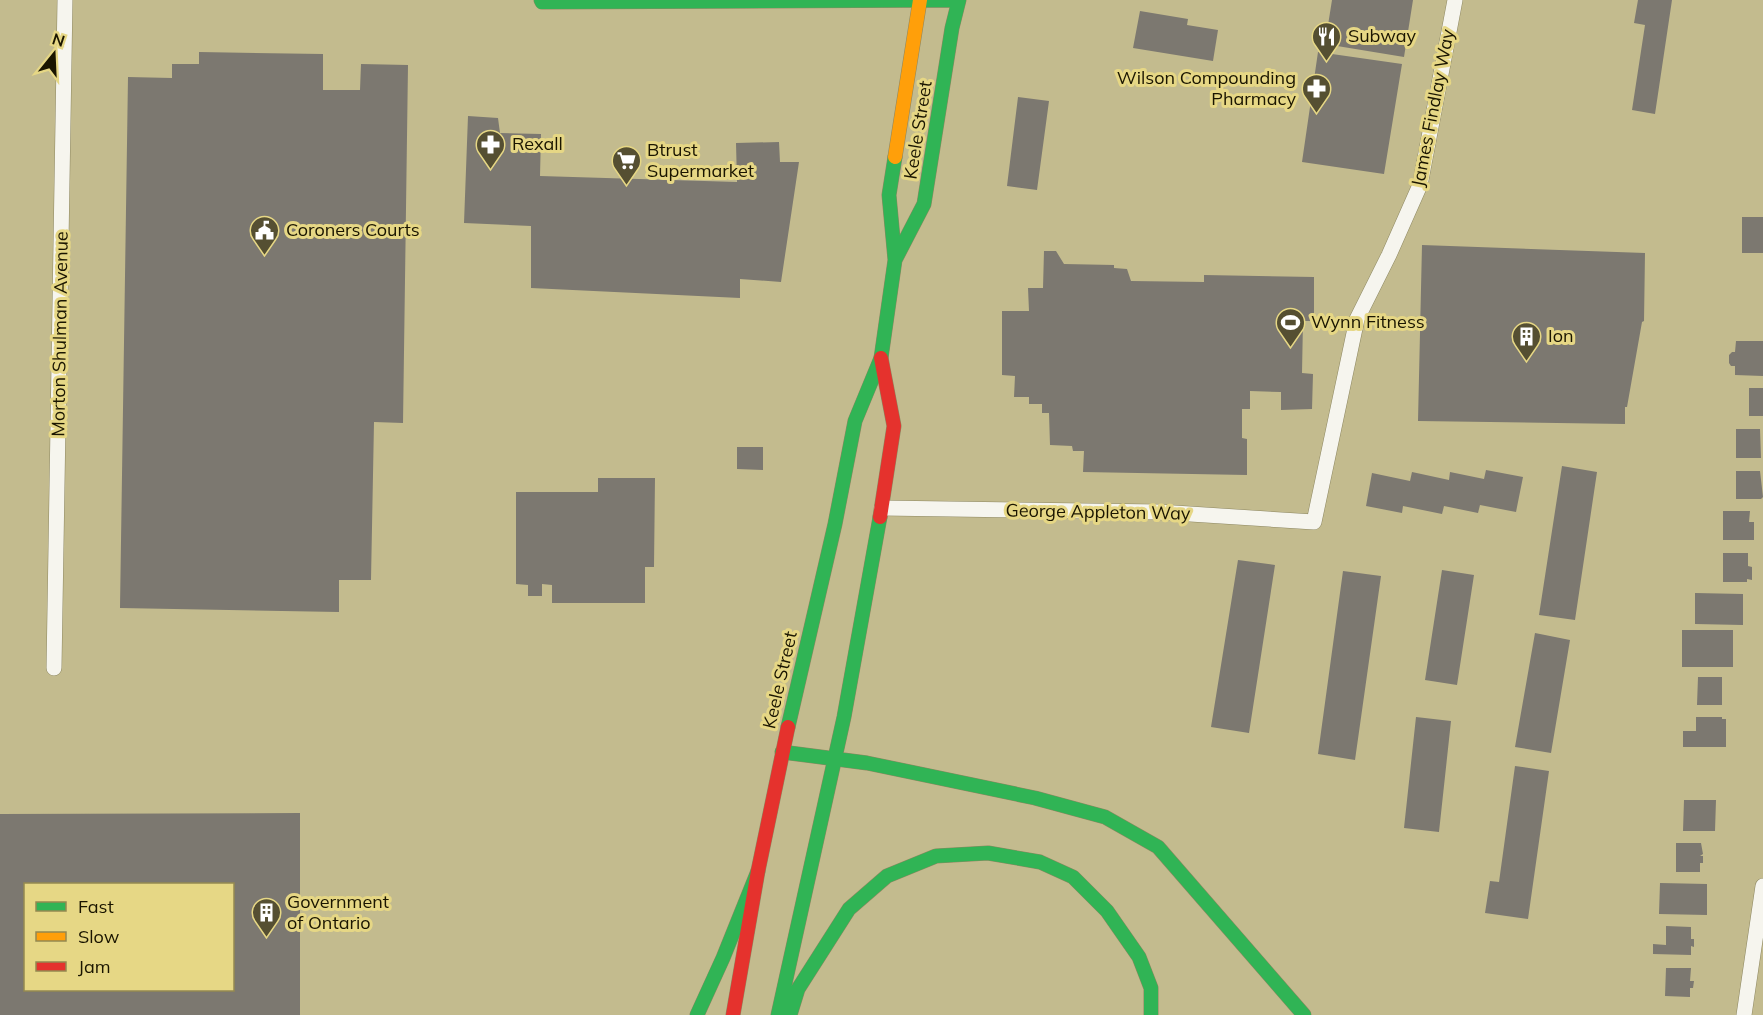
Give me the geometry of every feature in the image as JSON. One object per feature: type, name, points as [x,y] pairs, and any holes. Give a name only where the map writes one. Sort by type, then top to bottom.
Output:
[{"type":"main road","points":[[541,0],[542,2],[951,0]]},
{"type":"main road","name":"Keele Street","points":[[895,260],[924,204],[952,28],[959,0]]},
{"type":"main road","name":"Keele Street","points":[[733,1015],[782,752],[835,524],[855,421],[881,358],[895,260],[889,195],[920,1]]},
{"type":"main road","name":"Keele Street","points":[[778,1015],[844,717],[882,508],[894,426],[881,358]]},
{"type":"main road","points":[[782,752],[867,763],[1009,793],[1105,817],[1158,847],[1304,1015]]},
{"type":"main road","points":[[790,1015],[798,989],[849,909],[887,876],[936,856],[988,853],[1040,862],[1072,877],[1107,911],[1139,957],[1151,988],[1151,1015]]},
{"type":"main road","points":[[697,1015],[758,871]]},
{"type":"street","name":"Morton Shulman Avenue","points":[[54,668],[65,0]]},
{"type":"street","name":"James Findlay Way","points":[[1314,522],[1357,319],[1420,185],[1455,0]]},
{"type":"street","name":"George Appleton Way","points":[[882,508],[1159,512],[1314,522]]},
{"type":"street","points":[[1744,1015],[1763,886]]},
{"type":"building","points":[[1332,0],[1413,0],[1404,57],[1325,44]]},
{"type":"building","points":[[1638,0],[1672,0],[1655,114],[1632,110],[1645,25],[1634,23]]},
{"type":"building","points":[[1140,11],[1188,19],[1187,25],[1218,30],[1213,61],[1133,48]]},
{"type":"building","name":"Coroners Courts","points":[[199,52],[323,54],[323,90],[360,90],[361,64],[408,65],[403,423],[374,422],[371,580],[339,580],[339,612],[120,608],[128,77],[172,78],[172,64],[199,64]]},
{"type":"building","points":[[1318,52],[1402,64],[1384,174],[1302,162]]},
{"type":"building","points":[[1018,97],[1049,101],[1037,190],[1007,186]]},
{"type":"building","points":[[468,116],[498,118],[500,133],[541,134],[540,176],[737,182],[736,143],[779,142],[780,162],[799,162],[781,282],[740,279],[740,298],[531,288],[531,226],[464,223]]},
{"type":"building","points":[[1742,217],[1763,217],[1763,253],[1742,253]]},
{"type":"building","name":"Ion","points":[[1422,245],[1645,253],[1644,321],[1627,407],[1625,407],[1625,424],[1418,421]]},
{"type":"building","points":[[1044,251],[1056,251],[1064,264],[1114,265],[1114,268],[1127,269],[1131,281],[1204,282],[1204,275],[1314,277],[1314,321],[1303,321],[1302,373],[1313,374],[1312,409],[1281,410],[1281,392],[1250,391],[1250,409],[1242,409],[1242,438],[1247,439],[1247,475],[1083,472],[1084,451],[1073,451],[1072,446],[1050,445],[1049,413],[1042,413],[1042,404],[1029,404],[1029,397],[1014,397],[1015,376],[1002,375],[1002,311],[1029,311],[1028,288],[1043,288]]},
{"type":"building","points":[[1736,341],[1763,341],[1763,376],[1735,375],[1735,366],[1729,363],[1729,355],[1735,352]]},
{"type":"building","points":[[1749,388],[1763,388],[1763,416],[1749,416]]},
{"type":"building","points":[[1736,429],[1760,429],[1761,458],[1736,458]]},
{"type":"building","points":[[737,447],[763,447],[763,470],[737,469]]},
{"type":"building","points":[[1562,466],[1597,472],[1575,620],[1539,615]]},
{"type":"building","points":[[1486,470],[1523,477],[1516,512],[1480,505],[1478,513],[1444,506],[1442,514],[1403,506],[1402,513],[1366,506],[1372,473],[1410,481],[1412,472],[1449,480],[1450,472],[1484,479]]},
{"type":"building","points":[[1736,471],[1760,471],[1763,497],[1761,499],[1736,499]]},
{"type":"building","points":[[598,478],[655,478],[654,567],[645,567],[645,603],[552,603],[552,585],[542,584],[542,596],[528,596],[528,585],[516,584],[516,492],[598,492]]},
{"type":"building","points":[[1723,511],[1750,511],[1749,522],[1754,522],[1754,540],[1723,540]]},
{"type":"building","points":[[1723,553],[1748,553],[1748,566],[1752,567],[1752,580],[1723,582]]},
{"type":"building","points":[[1238,560],[1275,565],[1249,733],[1211,727]]},
{"type":"building","points":[[1442,570],[1474,575],[1457,685],[1425,680]]},
{"type":"building","points":[[1343,571],[1381,576],[1355,760],[1318,754]]},
{"type":"building","points":[[1695,593],[1743,594],[1743,625],[1695,624]]},
{"type":"building","points":[[1682,630],[1733,630],[1733,667],[1682,667]]},
{"type":"building","points":[[1535,633],[1570,640],[1551,753],[1515,747]]},
{"type":"building","points":[[1698,677],[1722,677],[1722,705],[1697,705]]},
{"type":"building","points":[[1416,717],[1451,721],[1439,832],[1404,828]]},
{"type":"building","points":[[1696,717],[1726,719],[1726,747],[1683,747],[1683,731],[1696,731]]},
{"type":"building","points":[[1515,766],[1549,771],[1528,919],[1485,913],[1490,881],[1499,882]]},
{"type":"building","points":[[1684,800],[1716,800],[1715,831],[1683,831]]},
{"type":"building","name":"Government of Ontario","points":[[300,813],[300,1015],[0,1015],[0,814]]},
{"type":"building","points":[[1676,843],[1701,843],[1703,854],[1700,856],[1703,856],[1703,863],[1700,863],[1700,872],[1676,872]]},
{"type":"building","points":[[1660,883],[1707,884],[1707,915],[1659,914]]},
{"type":"building","points":[[1666,926],[1691,927],[1694,947],[1691,946],[1691,955],[1653,954],[1653,944],[1666,945]]},
{"type":"building","points":[[1666,968],[1691,968],[1690,981],[1694,981],[1693,988],[1690,988],[1690,997],[1665,996]]},
{"type":"traffic: fast","points":[[541,0],[542,2],[951,0]]},
{"type":"traffic: fast","points":[[895,260],[924,204],[952,28],[959,0]]},
{"type":"traffic: fast","points":[[788,727],[835,524],[855,421],[881,358],[895,260],[889,195],[895,157]]},
{"type":"traffic: fast","points":[[778,1015],[844,717],[880,517]]},
{"type":"traffic: fast","points":[[782,752],[867,763],[1035,798],[1105,817],[1158,847],[1304,1015]]},
{"type":"traffic: fast","points":[[790,1015],[798,989],[849,909],[887,876],[936,856],[988,853],[1040,862],[1073,877],[1107,911],[1139,957],[1151,988],[1151,1015]]},
{"type":"traffic: fast","points":[[697,1015],[758,871]]},
{"type":"traffic: slow","points":[[895,157],[920,0]]},
{"type":"traffic: jam","points":[[880,517],[894,426],[881,358]]},
{"type":"traffic: jam","points":[[733,1015],[758,871],[788,727]]},
{"type":"place","name":"Subway","points":[[1327,62]]},
{"type":"place","name":"Wilson Compounding Pharmacy","points":[[1317,114]]},
{"type":"place","name":"Rexall","points":[[491,170]]},
{"type":"place","name":"Btrust Supermarket","points":[[626,186]]},
{"type":"place","name":"Coroners Courts","points":[[265,256]]},
{"type":"place","name":"Wynn Fitness","points":[[1290,348]]},
{"type":"place","name":"Ion","points":[[1527,362]]},
{"type":"place","name":"Government of Ontario","points":[[266,938]]}]
